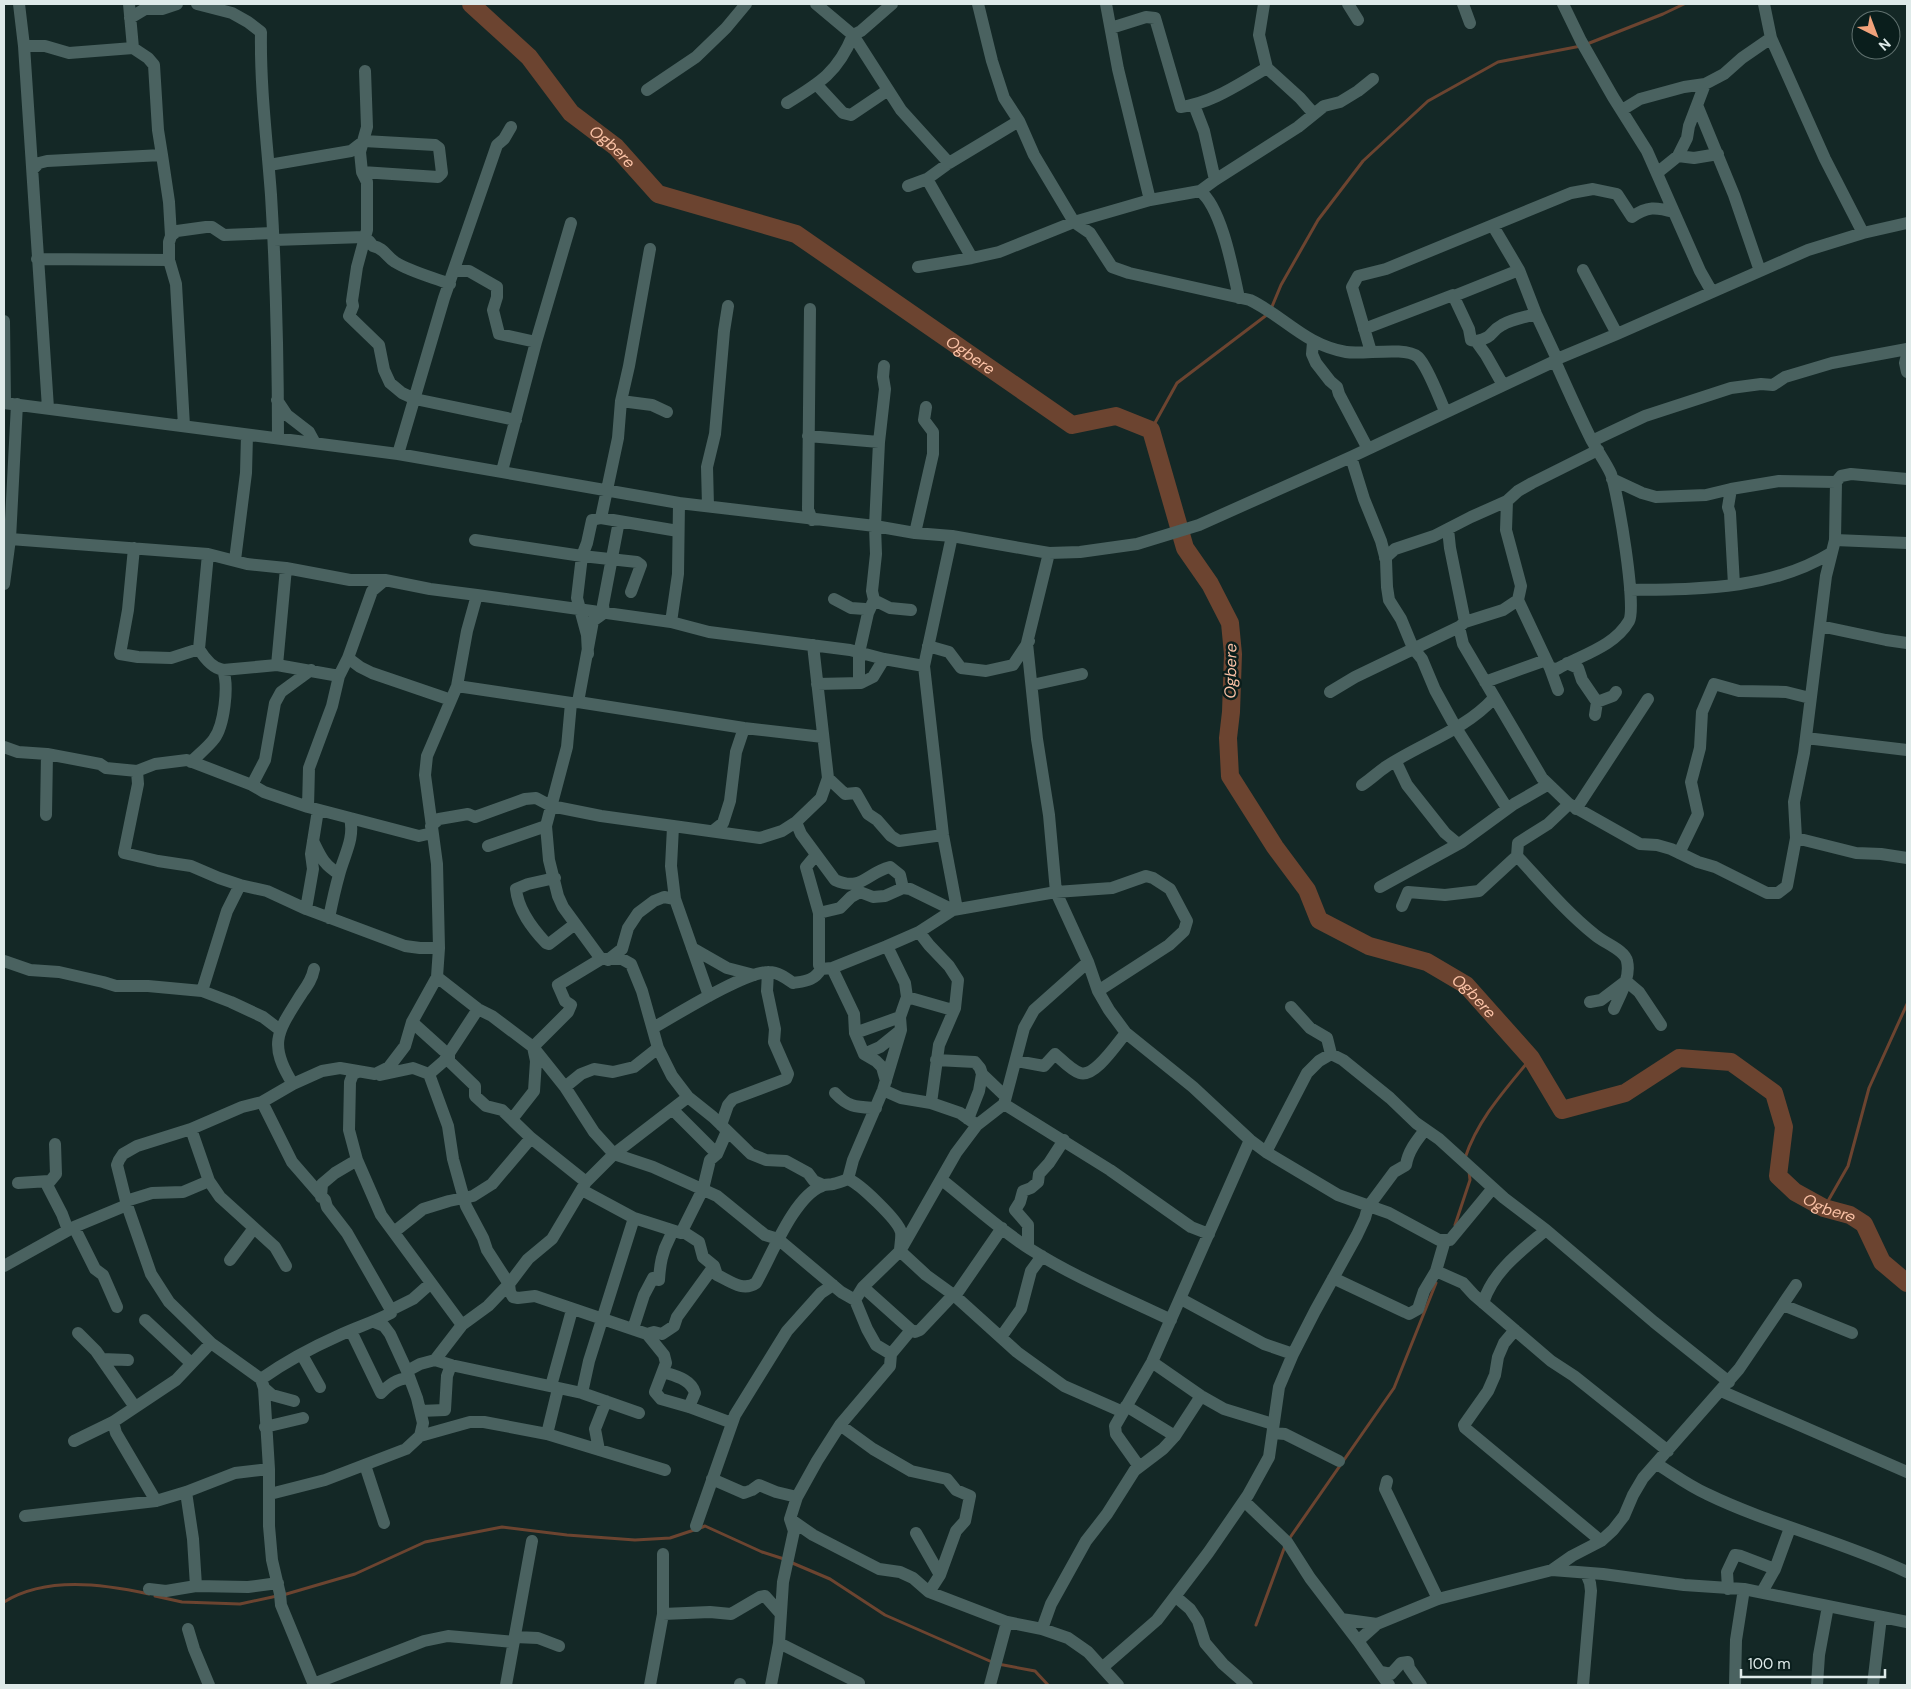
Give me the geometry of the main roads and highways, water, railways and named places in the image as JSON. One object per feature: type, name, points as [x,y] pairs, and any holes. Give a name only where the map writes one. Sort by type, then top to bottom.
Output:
[{"type":"waterway","name":"Ogbere","points":[[471,4],[529,57],[571,113],[616,147],[658,194],[796,234],[1072,425],[1116,416],[1151,430],[1185,548],[1210,584],[1230,623],[1233,654],[1228,738],[1230,776],[1275,847],[1307,890],[1319,920],[1369,946],[1427,962],[1466,985],[1531,1058],[1562,1110],[1625,1093],[1679,1058],[1731,1062],[1774,1093],[1784,1127],[1778,1176],[1795,1192],[1824,1208],[1850,1215],[1864,1224],[1882,1262],[1907,1283]]},
{"type":"waterway","points":[[1587,44],[1684,4]]},
{"type":"waterway","points":[[1271,309],[1281,285],[1318,220],[1363,161],[1428,101],[1498,62],[1581,46]]},
{"type":"waterway","points":[[1151,430],[1177,383],[1268,314]]},
{"type":"waterway","points":[[1824,1208],[1848,1166],[1869,1088],[1907,1004]]},
{"type":"waterway","points":[[1465,1158],[1477,1130],[1502,1093],[1531,1058]]},
{"type":"waterway","points":[[1455,1225],[1470,1180],[1469,1171]]},
{"type":"waterway","points":[[1289,1539],[1394,1388],[1436,1283]]},
{"type":"waterway","points":[[700,1528],[705,1526],[762,1552],[784,1559]]},
{"type":"waterway","points":[[283,1595],[355,1574],[425,1542],[502,1527],[567,1535],[635,1540],[670,1538],[694,1530]]},
{"type":"waterway","points":[[1256,1625],[1285,1546]]},
{"type":"waterway","points":[[790,1562],[830,1579],[885,1615],[992,1662]]},
{"type":"waterway","points":[[4,1602],[38,1588],[56,1585],[94,1585],[149,1594]]},
{"type":"waterway","points":[[155,1596],[182,1602],[240,1604],[277,1596]]},
{"type":"waterway","points":[[998,1664],[1035,1671],[1048,1685]]}]
